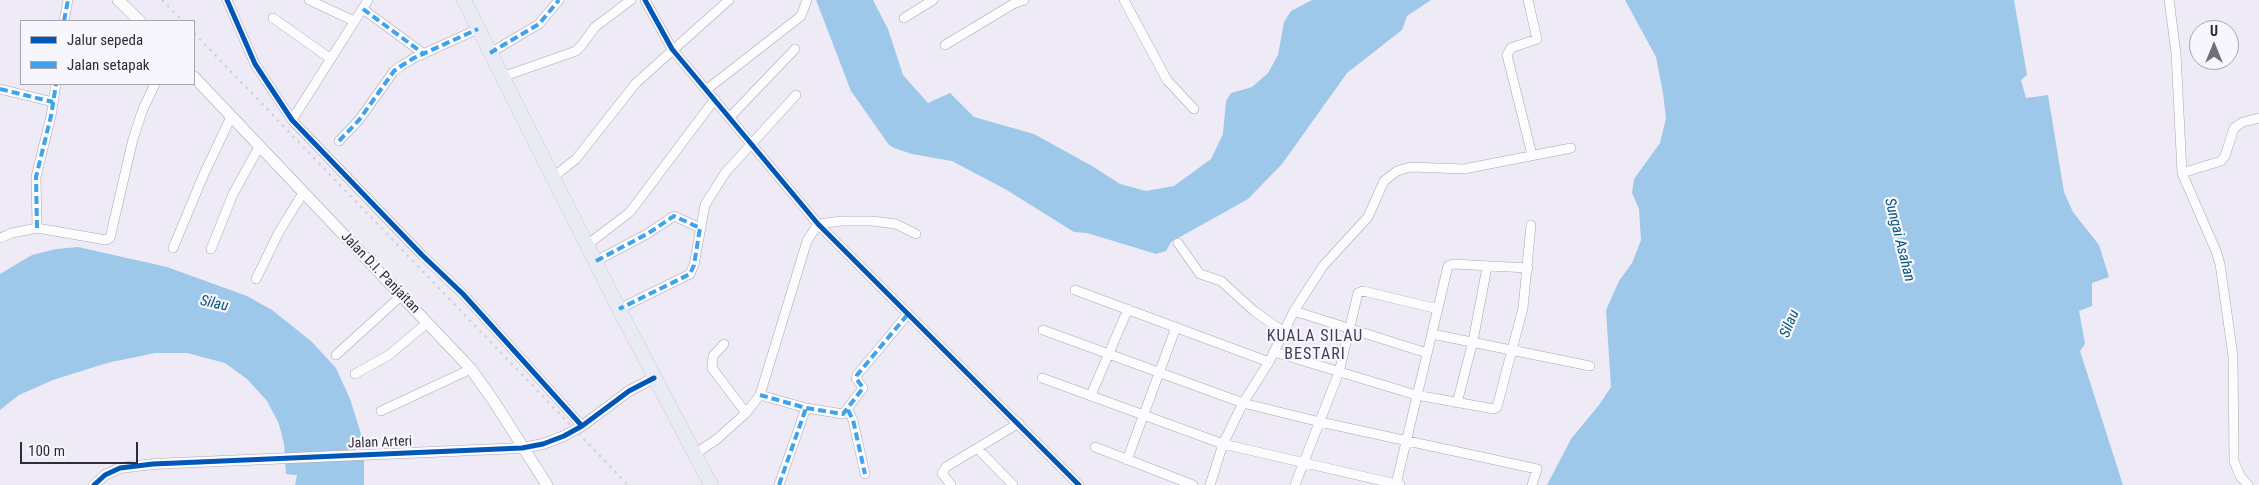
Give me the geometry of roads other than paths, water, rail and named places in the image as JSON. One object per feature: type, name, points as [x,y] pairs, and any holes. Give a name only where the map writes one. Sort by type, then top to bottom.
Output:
[{"type":"highway","points":[[464,0],[552,178],[710,485]]},
{"type":"main road","points":[[118,0],[139,20]]},
{"type":"main road","name":"Jalan D.I. Panjaitan","points":[[195,79],[471,369],[547,485]]},
{"type":"street","points":[[64,20],[68,0]]},
{"type":"street","points":[[227,0],[255,64],[292,120],[422,256],[463,294],[582,426]]},
{"type":"street","points":[[309,0],[354,21]]},
{"type":"street","points":[[292,120],[368,0]]},
{"type":"street","points":[[490,53],[539,24],[559,0]]},
{"type":"street","points":[[502,77],[576,51],[582,46],[595,27],[631,0]]},
{"type":"street","points":[[645,0],[672,49],[818,224],[1080,485]]},
{"type":"street","points":[[552,178],[576,159],[636,83],[729,0]]},
{"type":"street","points":[[706,90],[801,16],[807,0]]},
{"type":"street","points":[[904,18],[918,4],[933,0]]},
{"type":"street","points":[[945,45],[1013,4],[1024,0]]},
{"type":"street","points":[[1124,0],[1167,80],[1194,109]]},
{"type":"street","points":[[1528,0],[1536,39],[1511,48],[1507,55],[1532,155]]},
{"type":"street","points":[[2169,0],[2176,45],[2182,173],[2220,264],[2233,356],[2234,461],[2240,476],[2248,485]]},
{"type":"street","points":[[363,9],[424,54]]},
{"type":"street","points":[[273,18],[331,59]]},
{"type":"street","points":[[339,141],[360,120],[394,71],[424,54],[478,29]]},
{"type":"street","points":[[730,117],[795,50]]},
{"type":"street","points":[[37,228],[36,177],[56,85]]},
{"type":"street","points":[[0,238],[12,233],[37,228],[106,240],[112,236],[133,139],[143,109],[155,85]]},
{"type":"street","points":[[0,89],[53,102]]},
{"type":"street","points":[[619,309],[690,274],[694,265],[705,206],[725,173],[796,95]]},
{"type":"street","points":[[587,245],[630,212],[715,99]]},
{"type":"street","points":[[173,248],[204,174],[231,117]]},
{"type":"street","points":[[2182,173],[2221,161],[2225,156],[2234,128],[2243,122],[2259,118]]},
{"type":"street","points":[[211,249],[233,194],[259,147]]},
{"type":"street","points":[[1210,485],[1222,444],[1243,403],[1269,362],[1294,311],[1322,266],[1368,218],[1378,190],[1390,175],[1410,167],[1449,170],[1464,169],[1571,148]]},
{"type":"street","points":[[256,279],[284,222],[303,193]]},
{"type":"street","points":[[596,261],[647,234],[674,216],[700,228]]},
{"type":"street","points":[[695,454],[717,439],[746,413],[760,395],[807,241],[818,224],[842,221],[872,221],[896,224],[916,234]]},
{"type":"street","points":[[1274,352],[1416,395],[1494,409],[1497,407],[1523,308],[1531,225]]},
{"type":"street","points":[[1178,243],[1200,274],[1222,281],[1254,312],[1284,332]]},
{"type":"street","points":[[1042,378],[1222,444],[1398,485],[1405,440],[1438,309],[1446,268],[1450,264],[1528,268]]},
{"type":"street","points":[[1457,403],[1473,341],[1487,267]]},
{"type":"street","points":[[1075,290],[1269,362]]},
{"type":"street","points":[[1295,485],[1338,372],[1357,295],[1361,291],[1438,309]]},
{"type":"street","points":[[336,355],[402,295]]},
{"type":"street","points":[[1091,395],[1128,309]]},
{"type":"street","points":[[1294,311],[1427,353]]},
{"type":"street","points":[[760,395],[806,408],[843,414],[864,388],[856,378],[908,314]]},
{"type":"street","points":[[355,374],[384,358],[427,324]]},
{"type":"street","points":[[1127,460],[1176,327]]},
{"type":"street","points":[[1043,330],[1243,403],[1320,422],[1537,469],[1532,485]]},
{"type":"street","points":[[1432,334],[1590,366]]},
{"type":"street","points":[[724,344],[713,356],[712,368],[746,413]]},
{"type":"street","points":[[381,411],[471,369]]},
{"type":"street","name":"Jalan Arteri","points":[[94,485],[105,475],[120,468],[215,461],[522,448],[542,444],[564,436],[582,426],[629,391],[654,378]]},
{"type":"street","points":[[779,485],[806,408]]},
{"type":"street","points":[[848,410],[853,420],[865,474]]},
{"type":"street","points":[[950,485],[942,473],[946,467],[1019,423]]},
{"type":"street","points":[[1095,447],[1193,485]]},
{"type":"street","points":[[978,449],[1013,485]]},
{"type":"water","points":[[816,0],[873,0],[888,29],[903,75],[928,103],[950,93],[974,117],[1034,134],[1120,184],[1146,191],[1174,186],[1211,159],[1223,134],[1226,101],[1231,93],[1252,87],[1268,73],[1278,55],[1284,22],[1291,11],[1312,0],[1431,0],[1407,16],[1402,30],[1347,73],[1282,164],[1248,199],[1171,242],[1166,251],[1156,254],[1087,233],[1074,232],[1005,189],[952,161],[912,154],[889,145],[851,91]]},
{"type":"water","points":[[1625,0],[2014,0],[2027,75],[2021,80],[2026,98],[2048,95],[2064,192],[2073,212],[2099,245],[2109,277],[2092,283],[2092,306],[2079,311],[2085,344],[2080,351],[2123,485],[1547,485],[1571,439],[1611,387],[1606,310],[1619,281],[1632,263],[1641,240],[1639,209],[1632,193],[1634,179],[1660,143],[1666,118],[1656,57]]},
{"type":"water","name":"Silau","points":[[78,247],[167,267],[247,296],[272,310],[311,341],[336,368],[350,399],[364,443],[364,485],[295,485],[297,475],[286,474],[284,444],[279,424],[267,401],[247,379],[225,363],[187,353],[155,353],[107,363],[53,380],[19,395],[0,410],[0,274],[32,255],[56,249]]},
{"type":"railway","points":[[162,0],[182,20]]},
{"type":"railway","points":[[195,34],[628,485]]},
{"type":"district","name":"KUALA SILAU BESTARI","points":[[1315,346]]},
{"type":"water label","name":"Sungai Asahan","points":[[1899,240]]}]
